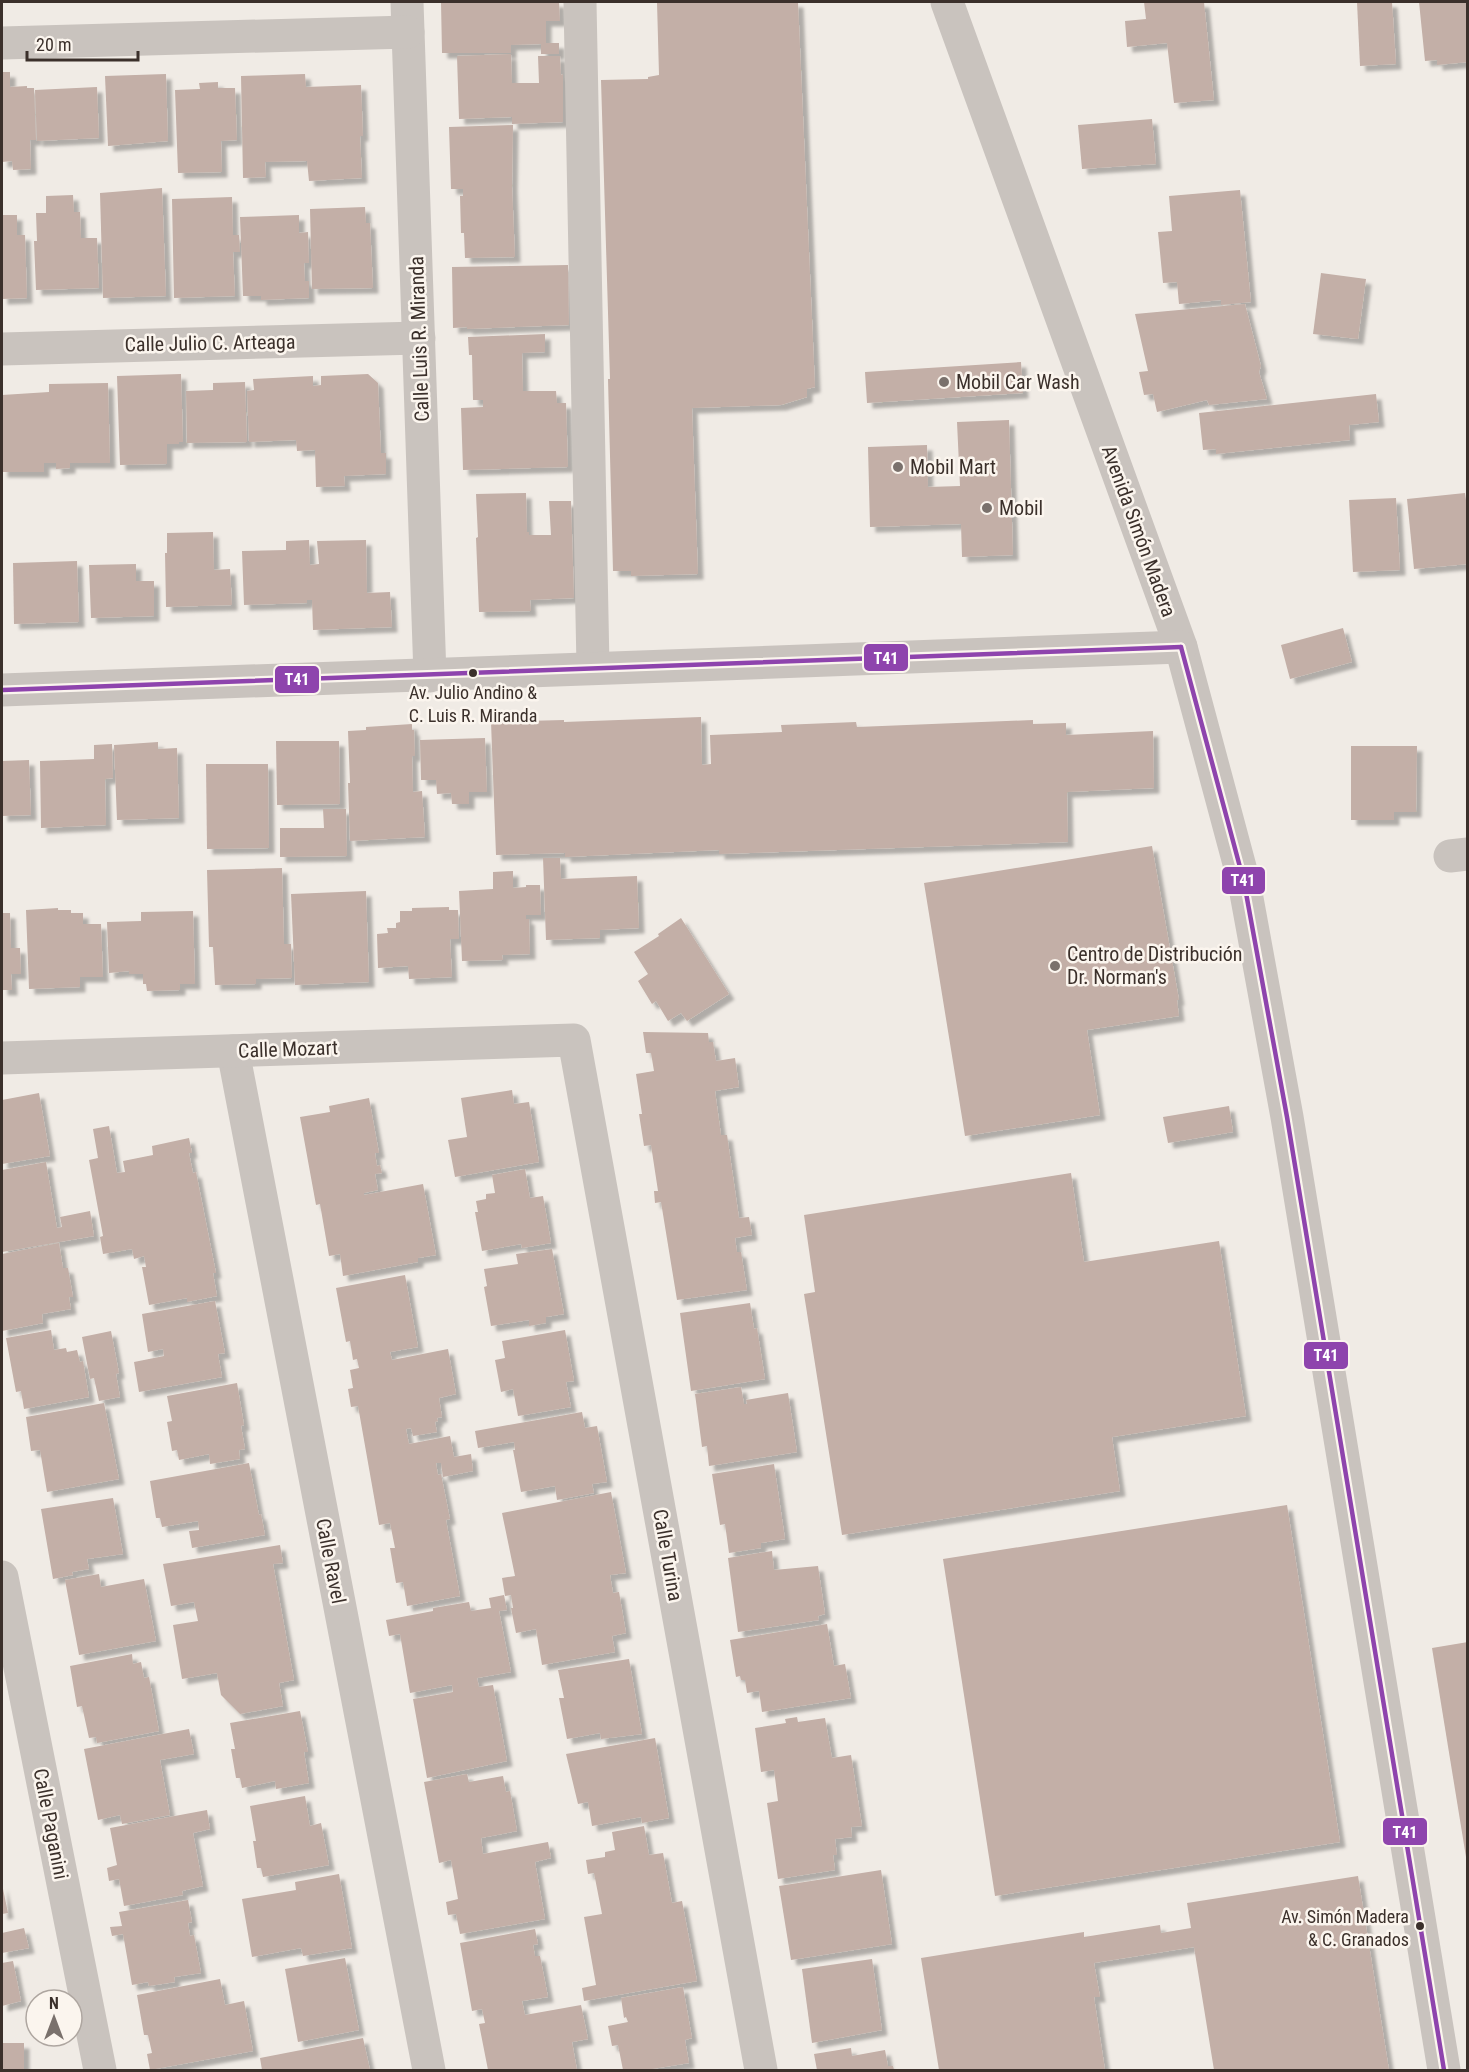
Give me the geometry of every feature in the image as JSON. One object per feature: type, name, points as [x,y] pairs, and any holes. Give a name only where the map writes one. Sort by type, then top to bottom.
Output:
[{"type":"street","points":[[580,2],[593,667]]},
{"type":"street","name":"Avenida Simón Madera","points":[[947,2],[1181,647],[1247,894],[1287,1117],[1444,2070]]},
{"type":"street","points":[[2,43],[407,17]]},
{"type":"street","name":"Calle Luis R. Miranda","points":[[407,17],[430,676]]},
{"type":"street","name":"Calle Julio C. Arteaga","points":[[2,349],[419,338]]},
{"type":"street","points":[[2,690],[1181,647]]},
{"type":"street","name":"Calle Mozart","points":[[2,1059],[574,1040]]},
{"type":"street","name":"Calle Turina","points":[[574,1040],[761,2070]]},
{"type":"street","name":"Calle Ravel","points":[[233,1051],[429,2070]]},
{"type":"street","name":"Calle Paganini","points":[[2,1577],[100,2070]]},
{"type":"building","points":[[441,2],[559,2],[560,21],[546,21],[546,43],[559,43],[559,54],[541,54],[541,44],[511,45],[511,53],[442,53]]},
{"type":"building","points":[[657,2],[798,2],[815,387],[807,389],[807,397],[781,405],[692,408],[698,574],[631,576],[631,571],[613,571],[601,80],[648,79],[648,77],[659,75]]},
{"type":"building","points":[[1144,2],[1204,2],[1214,100],[1174,103],[1167,43],[1127,47],[1125,21],[1146,19]]},
{"type":"building","points":[[1357,2],[1392,2],[1396,64],[1360,66]]},
{"type":"building","points":[[1419,2],[1468,2],[1468,62],[1437,65],[1437,60],[1425,61]]},
{"type":"building","points":[[511,54],[512,83],[539,83],[538,56],[560,56],[561,75],[563,74],[563,122],[512,124],[512,117],[459,119],[457,56]]},
{"type":"building","points":[[2,72],[10,72],[10,87],[34,88],[36,140],[30,140],[31,169],[13,170],[12,161],[2,162]]},
{"type":"building","points":[[166,74],[168,141],[108,146],[105,76]]},
{"type":"building","points":[[305,74],[306,87],[361,85],[362,178],[309,181],[307,161],[265,162],[266,177],[243,178],[241,76]]},
{"type":"building","points":[[218,82],[218,88],[235,88],[237,140],[221,141],[222,172],[178,173],[175,90],[200,89],[199,83]]},
{"type":"building","points":[[97,87],[99,138],[37,141],[35,90]]},
{"type":"building","points":[[1152,119],[1156,164],[1082,169],[1078,125]]},
{"type":"building","points":[[513,125],[512,186],[515,257],[465,258],[464,233],[461,233],[460,196],[463,196],[463,189],[451,189],[449,127]]},
{"type":"building","points":[[162,188],[166,296],[103,298],[100,193]]},
{"type":"building","points":[[1240,190],[1251,302],[1221,305],[1221,300],[1179,304],[1177,282],[1163,283],[1158,232],[1172,231],[1169,196]]},
{"type":"building","points":[[73,195],[74,212],[80,212],[81,238],[97,238],[99,288],[36,290],[34,241],[37,241],[36,213],[46,213],[46,196]]},
{"type":"building","points":[[232,197],[233,235],[239,235],[240,252],[233,252],[235,296],[174,298],[172,199]]},
{"type":"building","points":[[365,207],[366,223],[370,223],[373,288],[312,289],[310,209]]},
{"type":"building","points":[[2,215],[17,215],[17,235],[25,235],[27,298],[2,299]]},
{"type":"building","points":[[299,215],[299,233],[308,232],[309,263],[304,263],[305,281],[309,281],[309,298],[261,300],[261,296],[243,296],[240,217]]},
{"type":"building","points":[[568,265],[569,325],[453,328],[452,267]]},
{"type":"building","points":[[1321,273],[1366,279],[1358,339],[1313,334]]},
{"type":"building","points":[[1245,304],[1267,399],[1209,405],[1207,400],[1157,412],[1153,394],[1144,395],[1139,372],[1148,371],[1135,314]]},
{"type":"building","points":[[545,334],[545,352],[522,353],[523,391],[556,391],[557,403],[566,403],[568,467],[463,470],[461,408],[483,407],[483,400],[473,400],[472,355],[469,355],[468,337]]},
{"type":"building","name":"Mobil Car Wash","points":[[1021,362],[1023,393],[867,403],[865,372]]},
{"type":"building","points":[[181,374],[183,442],[167,444],[167,464],[120,465],[117,376]]},
{"type":"building","points":[[368,374],[378,383],[381,453],[386,453],[386,474],[344,476],[345,486],[316,487],[315,450],[297,451],[296,440],[249,442],[247,391],[254,390],[253,379],[313,376],[313,386],[321,385],[321,376]]},
{"type":"building","points":[[245,382],[247,442],[187,443],[186,391],[213,390],[213,383]]},
{"type":"building","points":[[108,383],[110,463],[70,463],[70,468],[56,469],[56,463],[44,463],[44,472],[2,472],[2,395],[49,392],[49,384]]},
{"type":"building","points":[[1376,394],[1379,422],[1349,425],[1350,440],[1216,454],[1216,449],[1203,450],[1199,413]]},
{"type":"building","points":[[1009,420],[1013,555],[962,557],[961,524],[870,527],[868,447],[927,445],[928,487],[960,486],[957,422]]},
{"type":"building","points":[[526,493],[529,535],[551,535],[549,501],[571,501],[574,598],[530,600],[531,611],[479,612],[476,494]]},
{"type":"building","points":[[1465,493],[1468,516],[1468,564],[1414,569],[1407,499]]},
{"type":"building","points":[[1396,498],[1400,570],[1353,572],[1349,500]]},
{"type":"building","points":[[213,532],[214,570],[230,569],[232,605],[166,607],[167,533]]},
{"type":"building","points":[[309,540],[310,565],[319,564],[317,541],[366,540],[367,593],[390,592],[392,627],[313,630],[312,600],[307,600],[307,603],[244,605],[242,551],[286,550],[286,541]]},
{"type":"building","points":[[77,561],[79,622],[14,624],[13,563]]},
{"type":"building","points":[[136,564],[136,581],[154,581],[154,616],[91,618],[89,565]]},
{"type":"building","points":[[1343,628],[1352,662],[1290,679],[1281,645]]},
{"type":"building","points":[[701,717],[702,765],[711,764],[710,735],[782,732],[781,725],[856,722],[857,727],[1033,720],[1033,724],[1066,723],[1066,735],[1153,731],[1154,788],[1067,792],[1068,842],[719,854],[719,850],[565,857],[565,853],[496,855],[491,722]]},
{"type":"building","points":[[412,724],[415,756],[412,756],[413,792],[422,791],[425,837],[350,841],[348,731],[366,730],[366,727]]},
{"type":"building","points":[[485,738],[487,792],[469,792],[469,804],[452,804],[451,793],[437,794],[436,780],[421,780],[420,740]]},
{"type":"building","points":[[276,741],[339,741],[340,804],[277,805]]},
{"type":"building","points":[[158,742],[158,749],[177,748],[179,818],[117,820],[114,745]]},
{"type":"building","points":[[112,744],[113,778],[105,779],[106,825],[41,828],[40,761],[94,759],[94,745]]},
{"type":"building","points":[[1351,746],[1417,746],[1416,812],[1394,812],[1394,820],[1351,820]]},
{"type":"building","points":[[29,760],[31,815],[2,816],[2,761]]},
{"type":"building","points":[[206,764],[268,764],[269,848],[207,849]]},
{"type":"building","points":[[323,809],[346,809],[347,856],[280,857],[280,828],[324,828]]},
{"type":"building","name":"Centro de Distribución Dr. Norman's","points":[[1152,846],[1179,1000],[1177,1000],[1179,1016],[1087,1030],[1100,1115],[965,1136],[924,883]]},
{"type":"building","points":[[543,858],[560,858],[561,879],[637,876],[639,928],[600,930],[600,938],[546,940]]},
{"type":"building","points":[[282,868],[284,944],[291,944],[292,978],[256,979],[256,984],[215,985],[213,947],[209,947],[207,870]]},
{"type":"building","points":[[513,871],[513,888],[540,885],[541,915],[526,915],[526,919],[529,919],[530,954],[502,955],[503,960],[462,961],[459,891],[493,889],[493,872]]},
{"type":"building","points":[[366,891],[369,982],[295,985],[291,894]]},
{"type":"building","points":[[449,907],[449,910],[458,910],[459,939],[450,939],[452,977],[409,979],[408,966],[378,968],[377,934],[388,933],[387,928],[396,928],[396,923],[400,922],[400,911],[412,911],[412,908]]},
{"type":"building","points":[[58,908],[58,910],[71,910],[71,913],[83,913],[83,924],[101,924],[103,977],[80,977],[80,987],[29,989],[26,910]]},
{"type":"building","points":[[193,911],[195,984],[180,984],[180,990],[147,991],[146,984],[143,984],[143,974],[129,974],[129,971],[109,973],[107,922],[141,921],[141,912]]},
{"type":"building","points":[[2,913],[10,913],[11,948],[20,948],[21,974],[11,974],[12,990],[2,990]]},
{"type":"building","points":[[681,918],[729,994],[687,1021],[681,1013],[668,1021],[656,1001],[652,1004],[638,981],[648,974],[634,952]]},
{"type":"building","points":[[643,1032],[708,1033],[709,1042],[713,1042],[716,1061],[735,1058],[739,1087],[715,1091],[721,1135],[727,1135],[739,1218],[749,1217],[752,1235],[735,1238],[737,1252],[741,1252],[747,1290],[677,1300],[661,1202],[655,1203],[654,1191],[658,1191],[651,1145],[644,1146],[639,1114],[642,1114],[636,1074],[654,1071],[651,1053],[646,1053]]},
{"type":"building","points":[[512,1090],[514,1104],[529,1102],[539,1162],[455,1177],[448,1140],[467,1137],[461,1098]]},
{"type":"building","points":[[39,1093],[50,1156],[2,1164],[2,1100]]},
{"type":"building","points":[[369,1098],[379,1153],[375,1153],[377,1166],[380,1165],[382,1173],[375,1174],[378,1190],[364,1193],[364,1195],[423,1184],[436,1255],[418,1258],[418,1262],[343,1276],[340,1254],[329,1256],[320,1204],[316,1205],[300,1117],[330,1112],[329,1106]]},
{"type":"building","points":[[1229,1106],[1233,1132],[1168,1143],[1163,1117]]},
{"type":"building","points":[[109,1126],[117,1173],[125,1172],[123,1161],[153,1155],[152,1146],[189,1138],[193,1173],[196,1172],[216,1273],[213,1273],[217,1296],[187,1302],[187,1298],[149,1305],[142,1267],[146,1267],[144,1256],[134,1259],[132,1249],[103,1254],[100,1237],[103,1236],[89,1160],[98,1158],[93,1129]]},
{"type":"building","points":[[46,1162],[57,1228],[62,1227],[60,1217],[90,1211],[94,1236],[2,1252],[2,1170]]},
{"type":"building","points":[[525,1169],[530,1198],[543,1196],[551,1243],[522,1248],[521,1244],[482,1251],[475,1212],[478,1212],[476,1201],[486,1199],[486,1194],[495,1193],[492,1175]]},
{"type":"building","points":[[1071,1173],[1084,1262],[1219,1241],[1246,1416],[1112,1437],[1120,1491],[842,1535],[804,1294],[815,1292],[804,1215]]},
{"type":"building","points":[[59,1243],[63,1268],[68,1268],[73,1297],[69,1297],[71,1309],[42,1314],[43,1323],[2,1331],[2,1254]]},
{"type":"building","points":[[552,1249],[564,1314],[546,1317],[546,1323],[529,1326],[529,1320],[491,1326],[484,1287],[487,1286],[484,1269],[518,1264],[516,1254]]},
{"type":"building","points":[[405,1275],[418,1347],[390,1352],[392,1360],[448,1349],[456,1394],[439,1398],[442,1417],[437,1418],[438,1421],[435,1422],[437,1432],[413,1436],[411,1428],[406,1429],[409,1444],[450,1436],[454,1457],[471,1454],[473,1471],[443,1477],[441,1463],[436,1463],[438,1475],[441,1474],[450,1519],[446,1520],[460,1596],[407,1606],[403,1582],[396,1583],[390,1548],[395,1548],[390,1523],[379,1525],[358,1406],[351,1407],[348,1389],[353,1388],[350,1370],[359,1368],[357,1359],[353,1360],[350,1341],[346,1342],[336,1288]]},
{"type":"building","points":[[215,1301],[225,1353],[218,1354],[222,1377],[139,1392],[134,1362],[164,1356],[163,1349],[148,1352],[142,1314]]},
{"type":"building","points":[[750,1303],[754,1329],[757,1328],[765,1379],[691,1391],[680,1313]]},
{"type":"building","points":[[51,1330],[54,1350],[66,1348],[67,1352],[77,1350],[80,1362],[83,1361],[89,1397],[24,1409],[21,1391],[16,1392],[6,1338]]},
{"type":"building","points":[[565,1330],[574,1381],[566,1382],[571,1407],[518,1416],[513,1389],[501,1392],[495,1360],[505,1358],[502,1341]]},
{"type":"building","points":[[111,1331],[119,1373],[116,1374],[120,1397],[99,1401],[94,1378],[90,1379],[82,1337]]},
{"type":"building","points":[[237,1383],[244,1425],[241,1426],[245,1449],[239,1450],[240,1459],[210,1464],[209,1454],[179,1460],[177,1450],[172,1451],[167,1422],[172,1421],[167,1396]]},
{"type":"building","points":[[741,1387],[744,1404],[747,1404],[746,1400],[788,1393],[797,1452],[709,1466],[707,1446],[702,1447],[695,1394]]},
{"type":"building","points":[[104,1403],[119,1479],[47,1492],[40,1450],[31,1451],[26,1417]]},
{"type":"building","points":[[582,1412],[585,1428],[597,1426],[607,1482],[592,1484],[594,1493],[557,1500],[555,1486],[521,1492],[513,1450],[515,1450],[514,1442],[478,1448],[475,1431]]},
{"type":"building","points":[[249,1463],[265,1535],[192,1548],[189,1531],[199,1530],[198,1521],[162,1527],[160,1518],[156,1518],[150,1481]]},
{"type":"building","points":[[774,1464],[785,1539],[761,1543],[761,1548],[729,1553],[725,1524],[720,1525],[712,1474]]},
{"type":"building","points":[[611,1492],[626,1573],[610,1575],[613,1593],[619,1592],[626,1633],[612,1636],[615,1652],[542,1665],[536,1629],[516,1633],[511,1595],[505,1596],[502,1578],[515,1576],[502,1513]]},
{"type":"building","points":[[113,1498],[123,1554],[87,1559],[89,1569],[53,1579],[41,1509]]},
{"type":"building","points":[[1287,1505],[1340,1842],[995,1896],[943,1559]]},
{"type":"building","points":[[280,1545],[283,1563],[273,1564],[294,1680],[279,1683],[283,1706],[240,1714],[221,1695],[217,1673],[182,1679],[173,1625],[198,1621],[194,1602],[171,1606],[163,1564]]},
{"type":"building","points":[[772,1551],[774,1570],[818,1566],[825,1614],[818,1616],[819,1620],[738,1632],[728,1558]]},
{"type":"building","points":[[99,1574],[101,1587],[144,1579],[156,1641],[79,1655],[65,1580]]},
{"type":"building","points":[[504,1595],[507,1610],[499,1611],[511,1672],[477,1678],[479,1687],[493,1685],[507,1761],[427,1778],[413,1699],[453,1692],[452,1685],[410,1693],[400,1634],[389,1636],[386,1620],[469,1602],[471,1611],[491,1608],[489,1598]]},
{"type":"building","points":[[827,1624],[834,1666],[845,1664],[851,1698],[762,1712],[759,1691],[747,1693],[745,1680],[741,1680],[740,1676],[736,1677],[730,1640]]},
{"type":"building","points":[[1468,1642],[1468,1857],[1466,1857],[1432,1648]]},
{"type":"building","points":[[132,1654],[133,1664],[141,1662],[144,1678],[149,1677],[159,1731],[97,1743],[96,1737],[89,1738],[82,1706],[77,1707],[70,1666]]},
{"type":"building","points":[[629,1659],[642,1734],[601,1739],[600,1733],[567,1739],[559,1698],[564,1698],[558,1670]]},
{"type":"building","points":[[300,1711],[308,1752],[304,1752],[309,1783],[276,1789],[275,1781],[242,1788],[240,1778],[236,1778],[231,1749],[235,1749],[230,1723]]},
{"type":"building","points":[[797,1717],[798,1722],[825,1718],[832,1758],[851,1755],[862,1826],[851,1827],[852,1837],[835,1839],[837,1855],[833,1855],[835,1870],[778,1879],[767,1803],[778,1801],[774,1770],[761,1772],[755,1728],[786,1723],[785,1719]]},
{"type":"building","points":[[189,1729],[194,1754],[160,1760],[170,1815],[122,1824],[120,1815],[98,1820],[84,1749]]},
{"type":"building","points":[[655,1738],[669,1818],[642,1823],[641,1817],[592,1826],[588,1802],[578,1804],[566,1754]]},
{"type":"building","points":[[467,1774],[469,1782],[503,1776],[506,1792],[510,1791],[517,1831],[481,1838],[483,1854],[548,1842],[551,1858],[535,1862],[545,1919],[460,1934],[456,1914],[448,1915],[446,1902],[458,1899],[451,1860],[439,1863],[424,1782]]},
{"type":"building","points":[[305,1796],[310,1826],[321,1823],[329,1865],[263,1877],[261,1868],[257,1868],[253,1841],[256,1841],[250,1806]]},
{"type":"building","points":[[207,1810],[210,1829],[193,1833],[203,1886],[182,1891],[183,1895],[124,1906],[119,1879],[109,1881],[107,1868],[117,1865],[110,1828]]},
{"type":"building","points":[[644,1826],[649,1855],[663,1853],[672,1903],[682,1901],[697,1981],[584,2001],[582,1988],[596,1985],[584,1917],[602,1914],[594,1873],[588,1874],[586,1860],[605,1857],[605,1852],[615,1850],[612,1832]]},
{"type":"building","points":[[881,1870],[892,1944],[791,1960],[779,1886]]},
{"type":"building","points":[[339,1874],[352,1948],[303,1956],[301,1948],[252,1957],[242,1899],[296,1890],[295,1882]]},
{"type":"building","points":[[1358,1876],[1389,2070],[1214,2070],[1194,1947],[1094,1963],[1100,1997],[1094,1997],[1105,2070],[939,2070],[921,1958],[1084,1932],[1084,1937],[1160,1925],[1161,1933],[1191,1928],[1187,1903]]},
{"type":"building","points":[[2,1884],[8,1913],[2,1914]]},
{"type":"building","points":[[188,1900],[192,1922],[188,1923],[190,1936],[194,1935],[201,1973],[174,1977],[175,1982],[149,1986],[148,1982],[132,1985],[123,1934],[112,1936],[110,1927],[122,1926],[119,1912]]},
{"type":"building","points":[[24,1928],[29,1948],[2,1953],[2,1933]]},
{"type":"building","points":[[535,1929],[538,1944],[533,1945],[535,1956],[540,1956],[548,1997],[522,2001],[525,2015],[581,2005],[588,2039],[572,2042],[577,2070],[488,2070],[479,2024],[485,2023],[482,2009],[472,2011],[460,1943]]},
{"type":"building","points":[[345,1958],[359,2030],[298,2042],[285,1969]]},
{"type":"building","points":[[872,1959],[882,2030],[812,2043],[802,1969]]},
{"type":"building","points":[[13,1961],[21,2001],[2,2006],[2,1963]]},
{"type":"building","points":[[220,1979],[225,2005],[244,2001],[253,2051],[150,2070],[147,2054],[152,2053],[148,2035],[144,2035],[137,1995]]},
{"type":"building","points":[[683,1987],[692,2038],[685,2040],[689,2063],[646,2070],[623,2070],[618,2045],[612,2046],[608,2026],[628,2022],[626,2017],[624,2018],[621,1998]]},
{"type":"building","points":[[363,2038],[370,2070],[262,2070],[260,2058]]},
{"type":"building","points":[[2,2043],[24,2043],[24,2070],[2,2070]]},
{"type":"building","points":[[851,2048],[852,2056],[885,2050],[888,2066],[893,2066],[894,2070],[817,2070],[814,2054]]},
{"type":"transit line","name":"T41","points":[[1181,647],[1244,882],[1287,1117],[1444,2070]]},
{"type":"transit line","name":"T41","points":[[2,690],[1181,647]]},
{"type":"place","name":"Mobil Car Wash","points":[[944,382]]},
{"type":"place","name":"Mobil Mart","points":[[898,467]]},
{"type":"place","name":"Mobil","points":[[987,508]]},
{"type":"place","name":"Av. Julio Andino & C. Luis R. Miranda","points":[[473,673]]},
{"type":"place","name":"Centro de Distribución Dr. Norman's","points":[[1055,966]]},
{"type":"place","name":"Av. Simón Madera & C. Granados","points":[[1420,1926]]}]
